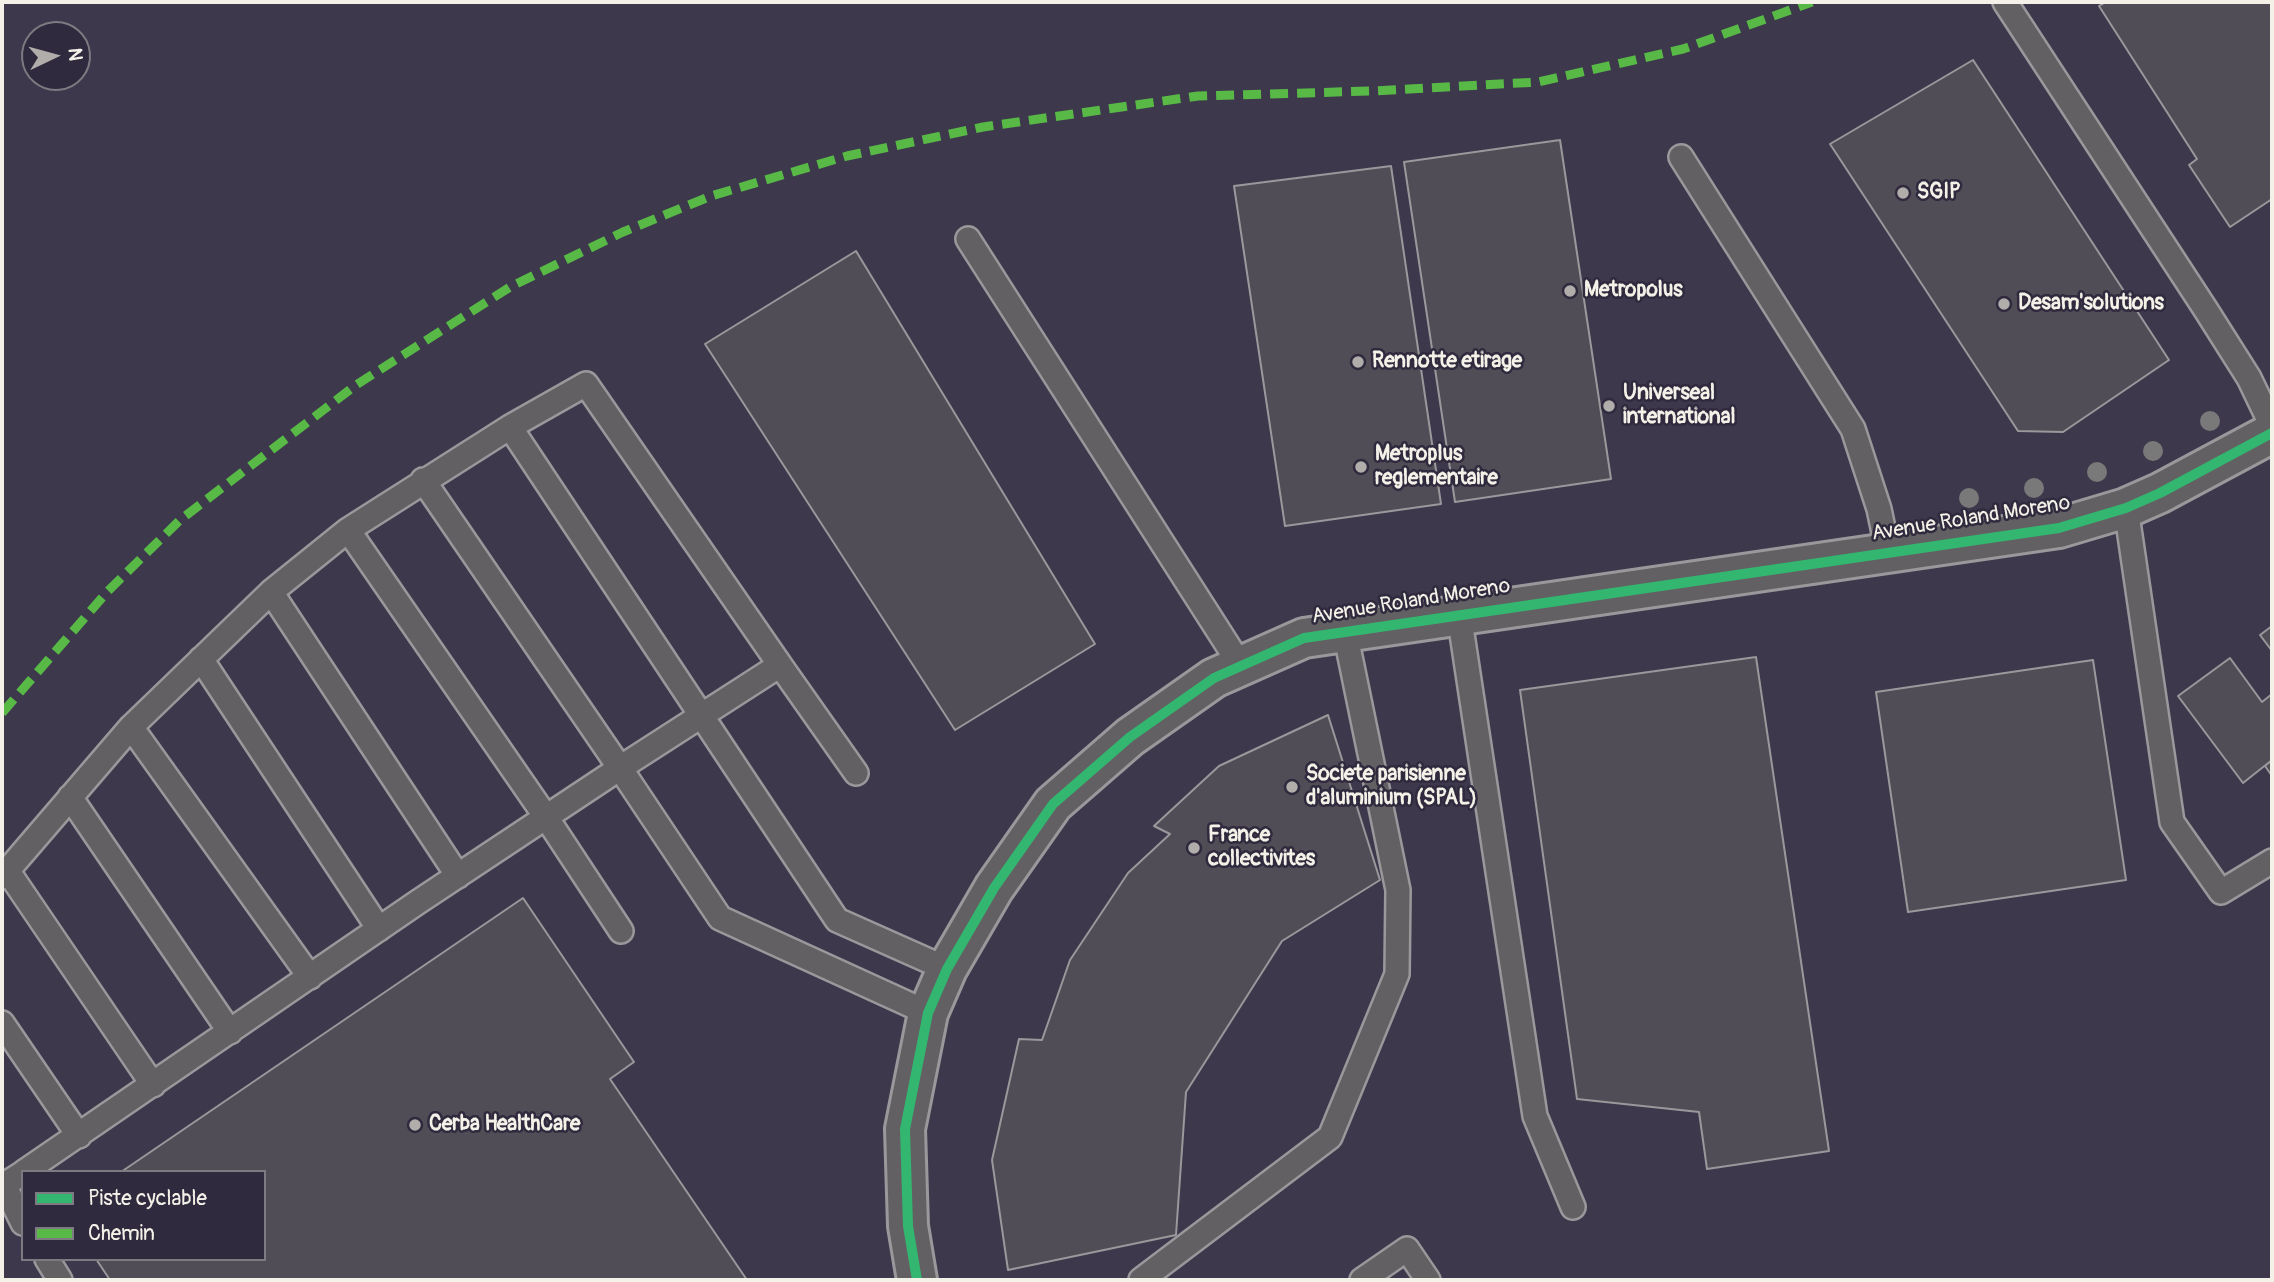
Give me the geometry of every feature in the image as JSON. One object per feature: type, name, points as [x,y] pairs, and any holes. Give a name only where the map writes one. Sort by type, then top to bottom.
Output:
[{"type":"street","name":"Avenue Roland Moreno","points":[[917,1280],[908,1226],[905,1129],[928,1013],[947,969],[993,888],[1053,804],[1130,737],[1213,678],[1304,638],[2059,527],[2126,508],[2161,494],[2272,433]]},
{"type":"lane","points":[[2005,2],[2249,378],[2272,426]]},
{"type":"lane","points":[[1681,158],[1853,429],[1879,509],[1888,552]]},
{"type":"lane","points":[[968,239],[1241,666]]},
{"type":"lane","points":[[153,1085],[4,873],[131,727],[271,592],[348,530],[422,480],[586,384],[856,773]]},
{"type":"lane","points":[[510,427],[837,920],[947,969]]},
{"type":"lane","points":[[422,480],[720,918],[928,1013]]},
{"type":"lane","points":[[2126,508],[2172,822],[2221,892],[2272,861]]},
{"type":"lane","points":[[348,530],[546,817],[621,932]]},
{"type":"lane","points":[[271,592],[458,876]]},
{"type":"lane","points":[[1459,614],[1535,1116],[1573,1208]]},
{"type":"lane","points":[[1142,1280],[1329,1137],[1397,974],[1398,890],[1345,632]]},
{"type":"lane","points":[[201,659],[379,929]]},
{"type":"lane","points":[[26,1170],[546,817],[780,665]]},
{"type":"lane","points":[[131,727],[310,977]]},
{"type":"lane","points":[[70,797],[230,1032]]},
{"type":"lane","points":[[2,1023],[79,1136]]},
{"type":"lane","points":[[13,1178],[21,1214]]},
{"type":"lane","points":[[1362,1280],[1407,1249],[1428,1280]]},
{"type":"lane","points":[[48,1261],[61,1280]]},
{"type":"shaded area","points":[[2,2],[2272,2],[2272,1280],[2,1280]]},
{"type":"building","points":[[2106,2],[2272,2],[2272,199],[2230,227],[2189,165],[2197,159],[2099,6]]},
{"type":"building","points":[[1973,60],[2169,360],[2063,432],[2018,431],[1830,144]]},
{"type":"building","points":[[1560,140],[1611,479],[1455,502],[1404,162]]},
{"type":"building","points":[[1391,166],[1441,504],[1285,526],[1234,186]]},
{"type":"building","points":[[856,251],[1095,644],[955,730],[705,344]]},
{"type":"building","points":[[2272,626],[2272,651],[2260,635]]},
{"type":"building","points":[[1756,657],[1829,1151],[1707,1169],[1699,1112],[1577,1099],[1520,690]]},
{"type":"building","points":[[2230,658],[2262,702],[2272,694],[2272,760],[2243,783],[2178,696]]},
{"type":"building","points":[[2093,660],[2126,880],[1908,912],[1876,692]]},
{"type":"building","points":[[1328,715],[1380,880],[1282,941],[1186,1092],[1176,1235],[1008,1270],[992,1160],[1019,1039],[1042,1040],[1070,960],[1128,873],[1170,834],[1154,826],[1219,766]]},
{"type":"building","points":[[2272,760],[2272,776],[2265,766]]},
{"type":"building","name":"Cerba HealthCare","points":[[523,898],[634,1062],[610,1079],[747,1280],[110,1280],[97,1261],[266,1261],[266,1170],[124,1170]]},
{"type":"marked path","points":[[2,713],[107,592],[180,520],[356,385],[510,287],[623,232],[711,196],[847,156],[983,127],[1198,96],[1372,91],[1538,82],[1683,49],[1812,2]]},
{"type":"cycle path","points":[[917,1280],[908,1226],[905,1129],[928,1013],[947,969],[994,888],[1053,804],[1130,737],[1214,678],[1304,638],[2059,528],[2126,508],[2160,493],[2272,433]]},
{"type":"place","name":"SGIP","points":[[1903,193]]},
{"type":"place","name":"Metropolus","points":[[1570,291]]},
{"type":"place","name":"Desam'solutions","points":[[2004,304]]},
{"type":"place","name":"Rennotte etirage","points":[[1358,362]]},
{"type":"place","name":"Universeal international","points":[[1609,406]]},
{"type":"place","name":"Metroplus reglementaire","points":[[1361,467]]},
{"type":"place","name":"Societe parisienne d'aluminium (SPAL)","points":[[1292,787]]},
{"type":"place","name":"France collectivites","points":[[1194,848]]},
{"type":"place","name":"Cerba HealthCare","points":[[415,1125]]}]
